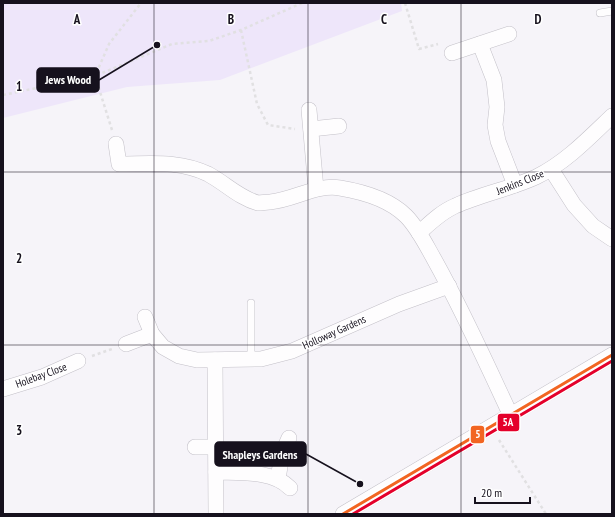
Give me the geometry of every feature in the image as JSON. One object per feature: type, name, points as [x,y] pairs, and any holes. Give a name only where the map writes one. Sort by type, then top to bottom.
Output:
[{"type":"street","points":[[452,53],[509,34]]},
{"type":"street","points":[[480,44],[494,80],[497,107],[496,124],[498,141],[515,185]]},
{"type":"street","points":[[309,110],[316,189]]},
{"type":"street","name":"Jenkins Close","points":[[419,233],[438,216],[455,206],[515,185],[551,169],[578,148],[612,116]]},
{"type":"street","points":[[311,129],[339,126]]},
{"type":"street","points":[[116,144],[119,164],[174,164],[193,167],[209,175],[244,197],[259,203],[280,202],[316,189],[338,188],[363,192],[386,201],[406,216],[419,233],[449,286],[510,414]]},
{"type":"street","points":[[551,169],[574,205],[594,226],[612,239]]},
{"type":"street","name":"Holloway Gardens","points":[[145,317],[152,334],[164,347],[179,356],[197,360],[261,359],[292,351],[399,304],[449,286]]},
{"type":"street","points":[[126,344],[152,334]]},
{"type":"street","points":[[343,514],[612,355]]},
{"type":"street","points":[[215,360],[216,514]]},
{"type":"street","name":"Holebay Close","points":[[3,388],[42,378],[78,361]]},
{"type":"street","points":[[278,479],[282,454],[290,438]]},
{"type":"street","points":[[195,447],[216,447]]},
{"type":"street","points":[[216,472],[270,476],[285,483],[290,488]]},
{"type":"lane","points":[[600,13],[612,11]]},
{"type":"lane","points":[[251,303],[251,359]]},
{"type":"path","points":[[116,144],[95,76],[109,44],[141,3]]},
{"type":"path","points":[[3,95],[95,76],[172,44],[209,41],[241,30],[302,3]]},
{"type":"path","points":[[404,3],[419,49],[450,41],[452,53]]},
{"type":"path","points":[[241,30],[257,104],[268,126],[292,129],[311,129]]},
{"type":"path","points":[[78,361],[126,344]]},
{"type":"path","points":[[491,426],[546,514]]},
{"type":"shaded area","points":[[3,3],[401,3],[402,11],[220,80],[127,87],[3,118]]},
{"type":"transit line","name":"5","points":[[343,514],[612,355]]},
{"type":"transit line","name":"5A","points":[[353,514],[612,361]]},
{"type":"place","name":"Jews Wood","points":[[157,45]]},
{"type":"place","name":"Shapleys Gardens","points":[[360,484]]}]
